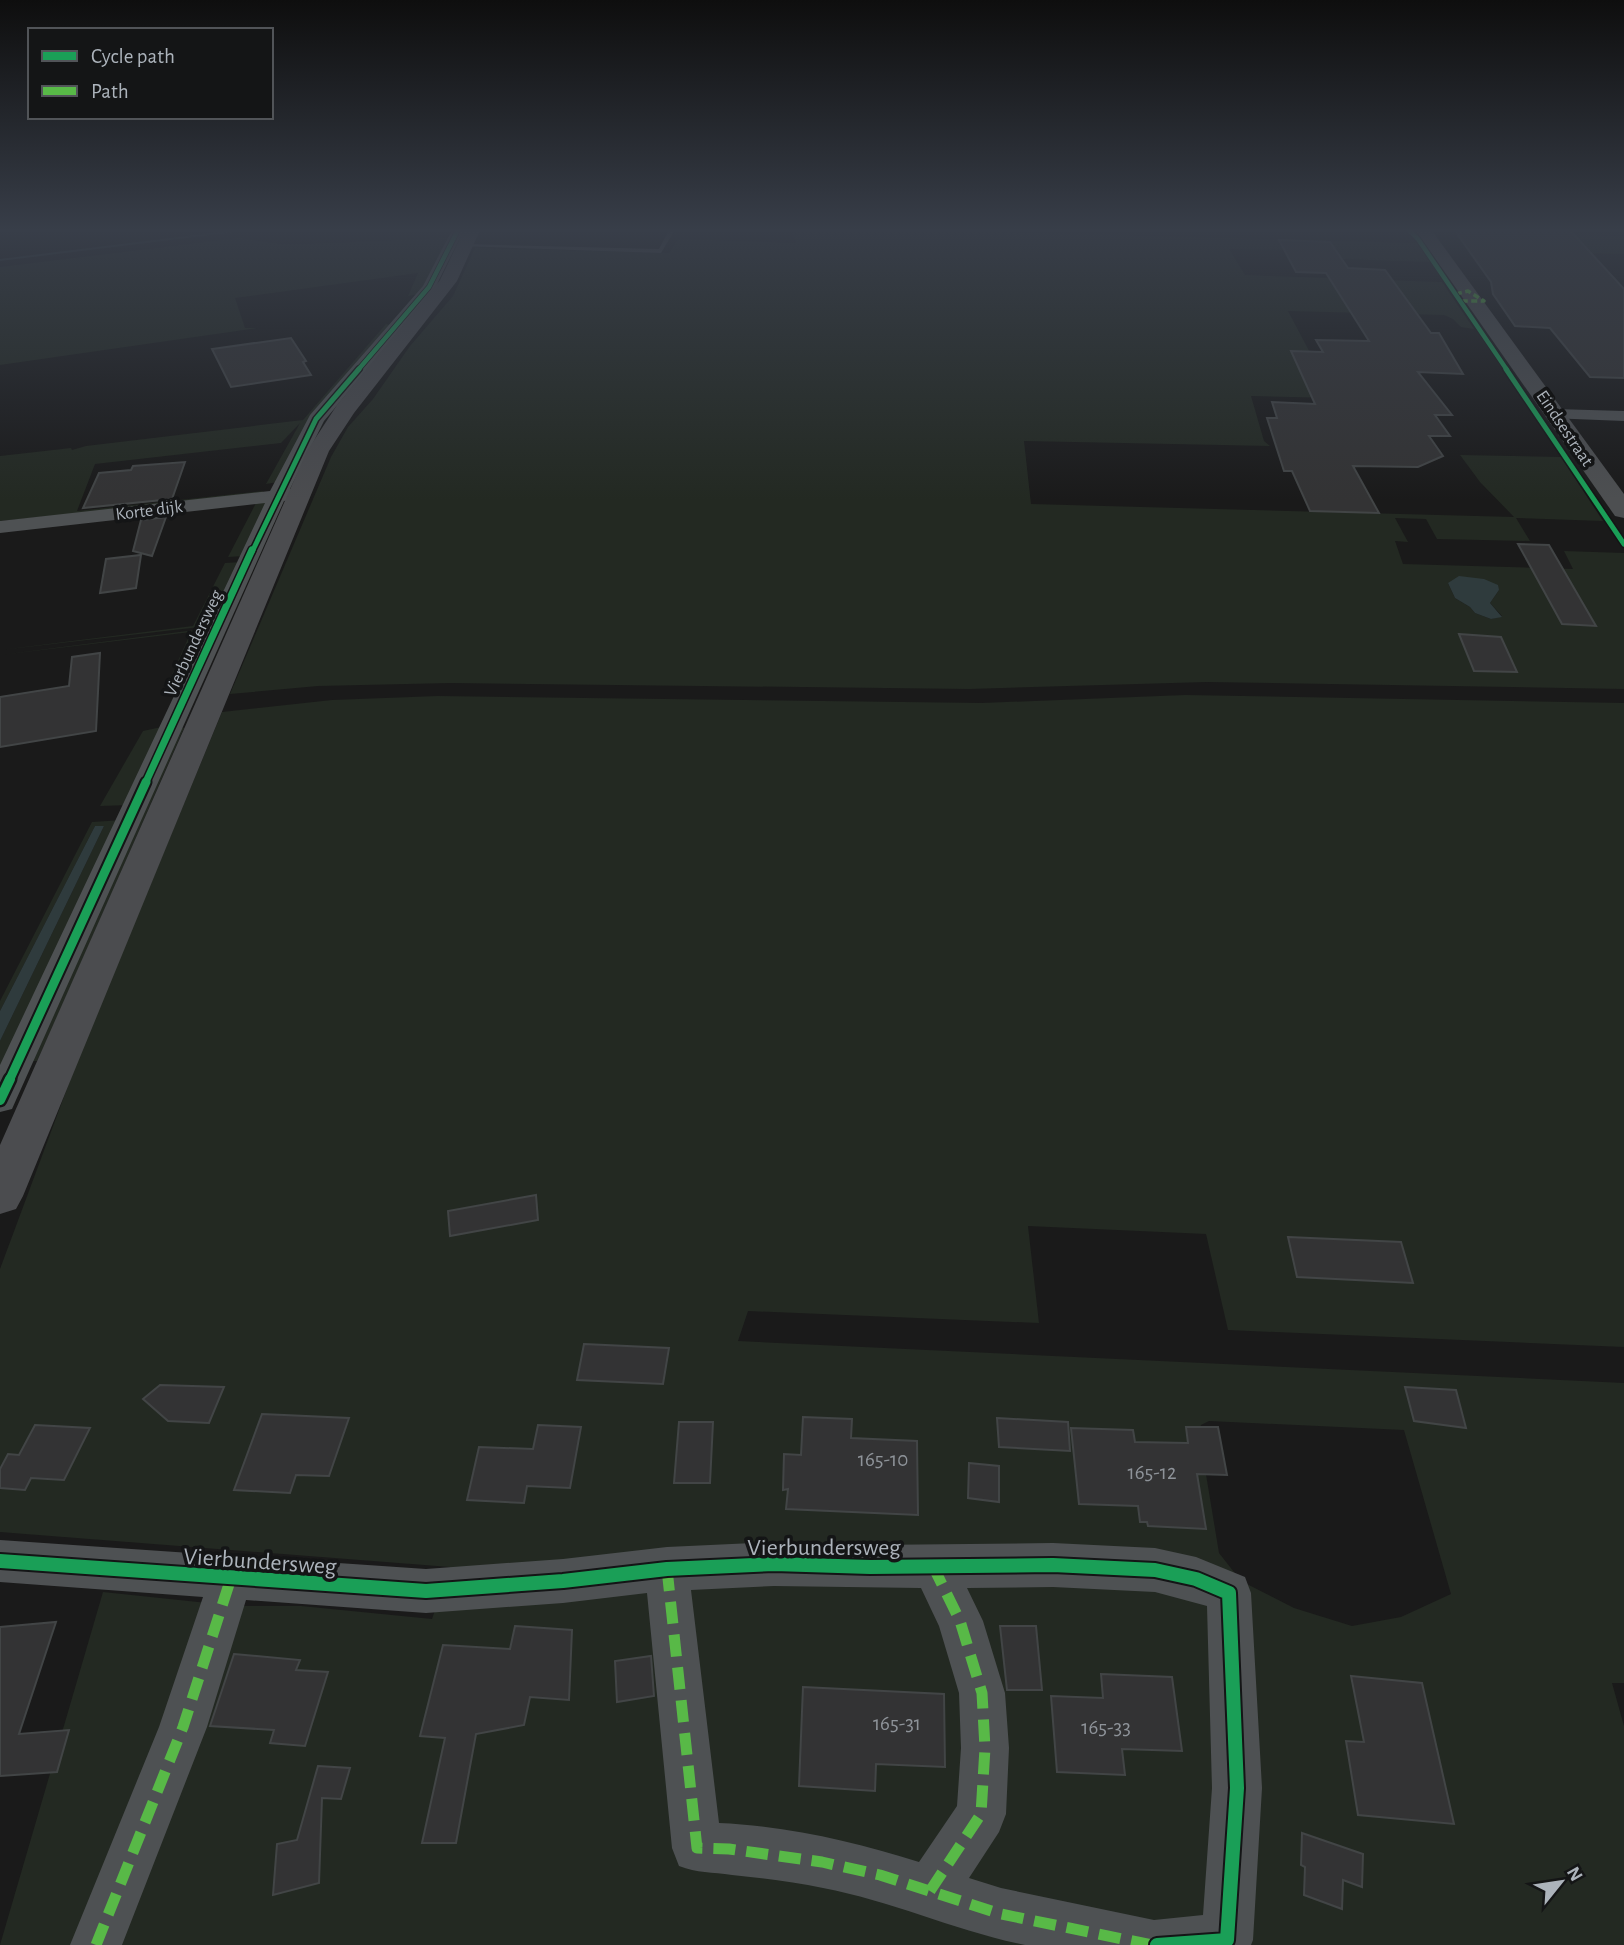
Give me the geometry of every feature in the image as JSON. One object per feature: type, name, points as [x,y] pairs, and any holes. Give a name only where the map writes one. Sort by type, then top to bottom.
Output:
[{"type":"main road","name":"Vierbundersweg","points":[[0,1196],[288,494],[345,410],[418,319]]},
{"type":"street","name":"Eindsestraat","points":[[1487,319],[1624,511]]},
{"type":"street","points":[[1555,414],[1624,416]]},
{"type":"street","name":"Korte dijk","points":[[0,527],[288,494]]},
{"type":"street","name":"Vierbundersweg","points":[[0,1100],[288,494]]},
{"type":"street","name":"Vierbundersweg","points":[[0,1561],[426,1591],[563,1581],[667,1569],[774,1564],[1053,1565],[1155,1570],[1196,1579],[1229,1593],[1237,1788],[1227,1940],[1154,1945],[1000,1914],[880,1875],[822,1862],[729,1849],[697,1848],[667,1569]]},
{"type":"street","points":[[930,1891],[981,1814],[985,1748],[982,1693],[960,1621],[933,1566]]},
{"type":"street","name":"Vierbundersweg","points":[[96,1945],[183,1727],[231,1578]]},
{"type":"shaded area","points":[[0,319],[242,319],[245,328],[257,328],[0,365]]},
{"type":"shaded area","points":[[433,319],[1292,319],[1334,398],[1251,396],[1264,441],[1270,446],[1024,441],[1031,504],[1514,517],[1480,482],[1460,455],[1561,457],[1603,521],[1516,518],[1530,541],[1437,539],[1426,519],[1395,518],[1408,542],[1395,541],[1403,564],[1573,569],[1564,551],[1624,553],[1624,689],[1207,682],[969,689],[451,683],[318,686],[230,694],[331,457],[348,427],[373,399],[410,346]],"holes":[[[1448,583],[1499,590],[1490,603],[1502,616],[1491,619],[1475,613],[1455,598]]]},
{"type":"shaded area","points":[[1453,319],[1467,319],[1474,329],[1461,327]]},
{"type":"shaded area","points":[[386,324],[394,326],[278,482],[266,484],[300,423],[281,443],[95,464],[77,511],[263,491],[261,495],[0,521],[0,456],[72,450],[86,446],[303,420]]},
{"type":"shaded area","points":[[271,498],[244,556],[228,557],[256,503],[0,529]]},
{"type":"shaded area","points":[[241,562],[183,688],[164,692],[191,632],[0,655],[195,630],[176,680],[200,627],[0,650],[193,626],[225,563]]},
{"type":"shaded area","points":[[1459,576],[1484,579],[1498,585],[1499,590],[1490,603],[1502,617],[1491,619],[1475,613],[1455,598],[1448,583]]},
{"type":"shaded area","points":[[1185,695],[1624,703],[1624,1347],[1228,1330],[1206,1234],[1028,1226],[1039,1323],[748,1311],[738,1341],[1624,1383],[1624,1683],[1612,1683],[1624,1726],[1624,1945],[0,1945],[103,1592],[236,1606],[301,1606],[432,1619],[450,1567],[0,1532],[0,1269],[78,1059],[222,712],[332,700],[438,696],[982,703]],"holes":[[[1209,1421],[1404,1430],[1451,1594],[1401,1617],[1352,1626],[1294,1608],[1241,1581],[1219,1553],[1199,1432],[1201,1425]]]},
{"type":"shaded area","points":[[166,726],[130,805],[100,806],[143,731]]},
{"type":"shaded area","points":[[180,728],[184,728],[56,1020],[37,1061],[31,1061]]},
{"type":"shaded area","points":[[123,820],[0,1085],[0,1041],[104,826],[95,826],[0,1011],[0,1001],[92,822]]},
{"type":"shaded area","points":[[95,826],[104,826],[0,1041],[0,1011]]},
{"type":"building","points":[[1355,319],[1421,319],[1431,333],[1439,333],[1463,374],[1418,372],[1452,415],[1435,415],[1450,436],[1429,436],[1443,456],[1418,467],[1353,466],[1379,513],[1310,511],[1292,471],[1284,471],[1267,418],[1277,418],[1272,402],[1315,404],[1291,351],[1323,352],[1316,340],[1369,341]]},
{"type":"building","points":[[1510,319],[1624,319],[1624,378],[1590,377],[1550,328],[1515,326]]},
{"type":"building","points":[[291,338],[306,361],[303,362],[311,375],[231,387],[212,349]]},
{"type":"building","points":[[185,462],[172,499],[83,508],[99,473],[131,470],[133,466]]},
{"type":"building","points":[[166,517],[152,556],[133,551],[141,520]]},
{"type":"building","points":[[1518,544],[1549,545],[1596,626],[1562,624]]},
{"type":"building","points":[[141,555],[136,588],[100,593],[106,559]]},
{"type":"building","points":[[1459,634],[1501,637],[1517,672],[1474,671]]},
{"type":"building","points":[[100,653],[96,731],[0,747],[0,697],[69,686],[72,657]]},
{"type":"building","points":[[536,1195],[538,1220],[450,1236],[448,1211]]},
{"type":"building","points":[[1288,1237],[1401,1242],[1413,1283],[1297,1277]]},
{"type":"building","points":[[584,1344],[669,1348],[663,1384],[577,1380]]},
{"type":"building","points":[[160,1385],[224,1387],[209,1423],[168,1421],[143,1399]]},
{"type":"building","points":[[1405,1387],[1456,1390],[1466,1428],[1414,1421]]},
{"type":"building","points":[[262,1414],[349,1418],[329,1476],[296,1475],[290,1493],[234,1490]]},
{"type":"building","points":[[803,1417],[852,1419],[851,1438],[917,1441],[918,1515],[786,1509],[788,1489],[783,1490],[784,1454],[801,1455]]},
{"type":"building","points":[[997,1418],[1068,1422],[1070,1451],[999,1447]]},
{"type":"building","points":[[679,1422],[713,1422],[710,1483],[674,1483]]},
{"type":"building","points":[[35,1425],[90,1428],[64,1480],[31,1478],[25,1490],[0,1488],[0,1469],[8,1454],[19,1455]]},
{"type":"building","points":[[538,1425],[581,1427],[570,1488],[527,1486],[524,1503],[467,1500],[479,1447],[533,1449]]},
{"type":"building","points":[[1186,1427],[1218,1427],[1227,1475],[1197,1474],[1206,1529],[1148,1526],[1147,1522],[1140,1522],[1138,1506],[1079,1504],[1071,1428],[1133,1430],[1135,1442],[1188,1443]]},
{"type":"building","points":[[969,1463],[999,1466],[999,1502],[968,1498]]},
{"type":"building","points":[[56,1622],[19,1734],[69,1730],[57,1772],[0,1776],[0,1627]]},
{"type":"building","points":[[515,1626],[572,1630],[569,1700],[530,1697],[524,1725],[476,1734],[456,1843],[422,1843],[445,1738],[420,1736],[443,1645],[510,1649]]},
{"type":"building","points":[[1000,1626],[1036,1626],[1042,1690],[1007,1690]]},
{"type":"building","points":[[234,1654],[300,1660],[296,1670],[328,1672],[305,1746],[270,1743],[274,1730],[210,1726]]},
{"type":"building","points":[[651,1656],[654,1696],[617,1702],[615,1661]]},
{"type":"building","points":[[1101,1674],[1172,1677],[1182,1751],[1122,1749],[1125,1775],[1057,1772],[1051,1696],[1103,1698]]},
{"type":"building","points":[[1351,1676],[1422,1683],[1454,1824],[1358,1815],[1346,1741],[1364,1742]]},
{"type":"building","points":[[803,1687],[944,1694],[945,1767],[876,1764],[875,1791],[799,1786]]},
{"type":"building","points":[[318,1766],[350,1768],[341,1799],[322,1798],[319,1883],[273,1895],[277,1844],[297,1840]]},
{"type":"building","points":[[1302,1833],[1363,1854],[1362,1887],[1343,1880],[1342,1909],[1304,1895]]},
{"type":"marked path","points":[[930,1891],[981,1814],[985,1748],[982,1693],[960,1621],[933,1566]]},
{"type":"marked path","points":[[667,1569],[697,1848],[729,1849],[822,1862],[880,1875],[1001,1914],[1152,1945]]},
{"type":"marked path","points":[[96,1945],[183,1727],[231,1578]]},
{"type":"cycle path","points":[[0,1100],[287,475],[316,419],[402,319]]},
{"type":"cycle path","points":[[1472,319],[1624,544]]},
{"type":"cycle path","points":[[0,1561],[426,1591],[563,1581],[667,1569],[774,1564],[870,1567],[1053,1565],[1155,1570],[1196,1579],[1229,1593],[1237,1788],[1227,1940],[1157,1945]]}]
